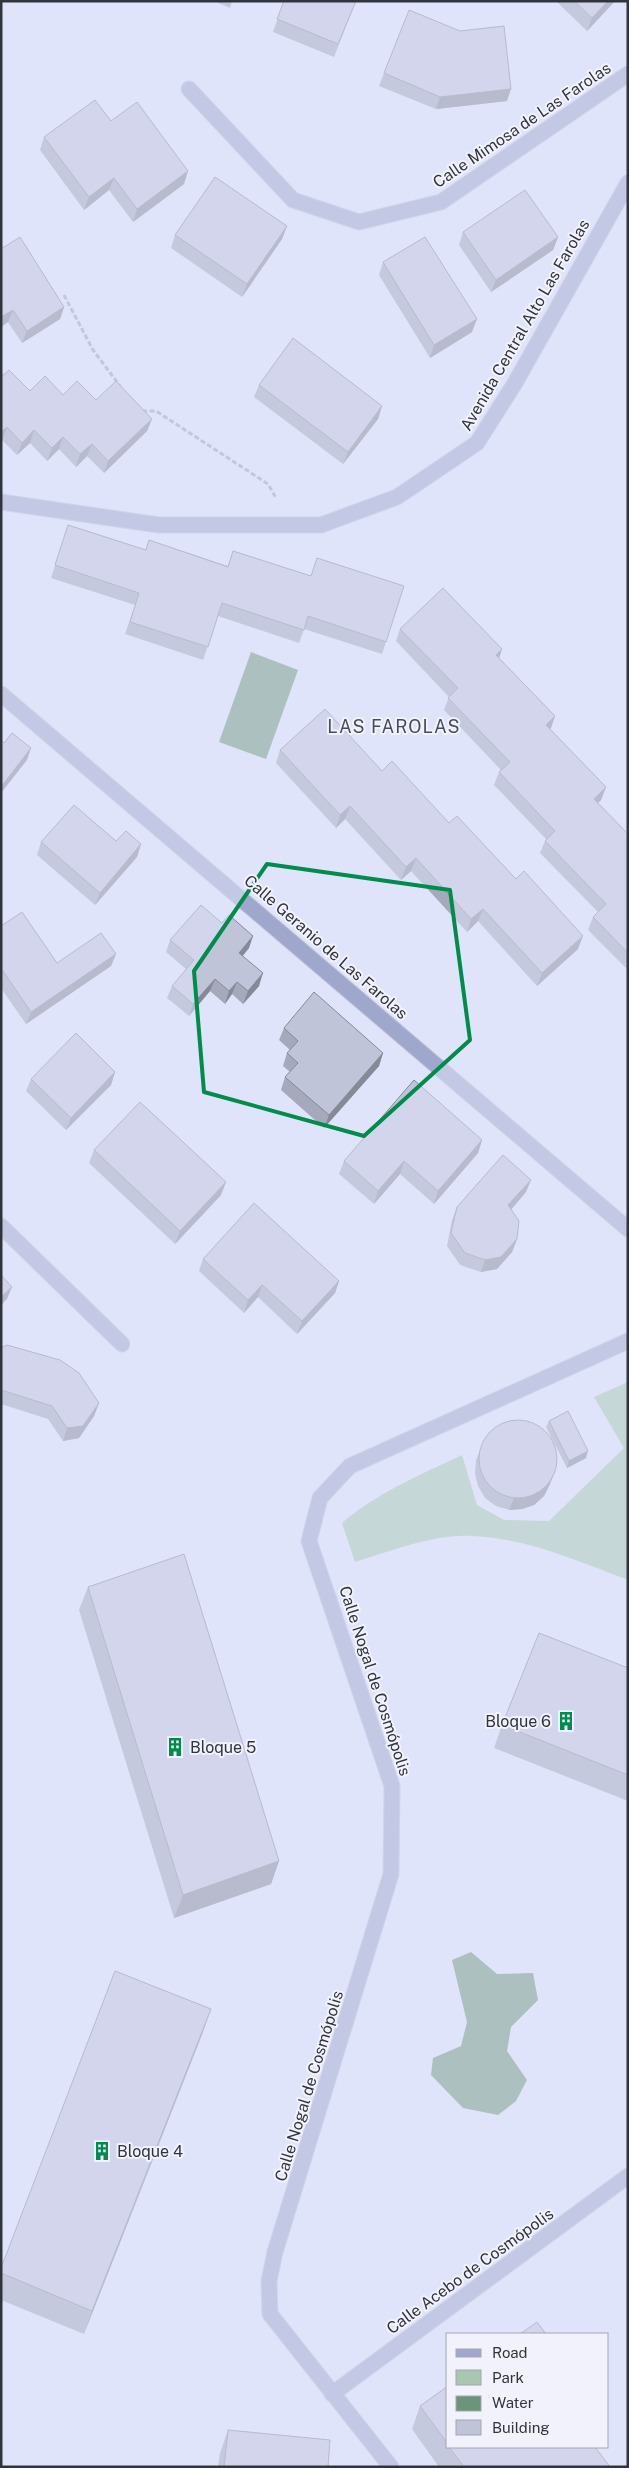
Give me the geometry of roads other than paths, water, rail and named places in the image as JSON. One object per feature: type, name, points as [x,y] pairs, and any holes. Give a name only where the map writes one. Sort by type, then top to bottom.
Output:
[{"type":"street","name":"Calle Mimosa de Las Farolas","points":[[189,90],[293,200],[359,222],[441,202],[628,74]]},
{"type":"street","name":"Avenida Central Alto Las Farolas","points":[[1,502],[159,525],[321,525],[397,497],[477,443],[515,383],[628,183]]},
{"type":"street","name":"Calle Geranio de Las Farolas","points":[[1,694],[628,1229]]},
{"type":"street","points":[[1,1226],[122,1344]]},
{"type":"street","name":"Calle Nogal de Cosmópolis","points":[[391,2467],[270,2314],[268,2281],[275,2252],[391,1874],[392,1786],[308,1540],[320,1498],[350,1466],[628,1341]]},
{"type":"street","name":"Calle Acebo de Cosmópolis","points":[[332,2394],[628,2176]]},
{"type":"water","points":[[251,652],[298,670],[266,759],[219,742]]},
{"type":"water","points":[[471,1952],[497,1974],[533,1973],[538,2000],[511,2027],[507,2051],[527,2080],[516,2101],[498,2115],[463,2108],[431,2075],[433,2058],[461,2046],[467,2022],[452,1960]]},
{"type":"place","name":"Bloque 6","points":[[566,1721]]},
{"type":"place","name":"Bloque 5","points":[[175,1747]]},
{"type":"place","name":"Bloque 4","points":[[102,2151]]},
{"type":"district","name":"LAS FAROLAS","points":[[394,726]]}]
